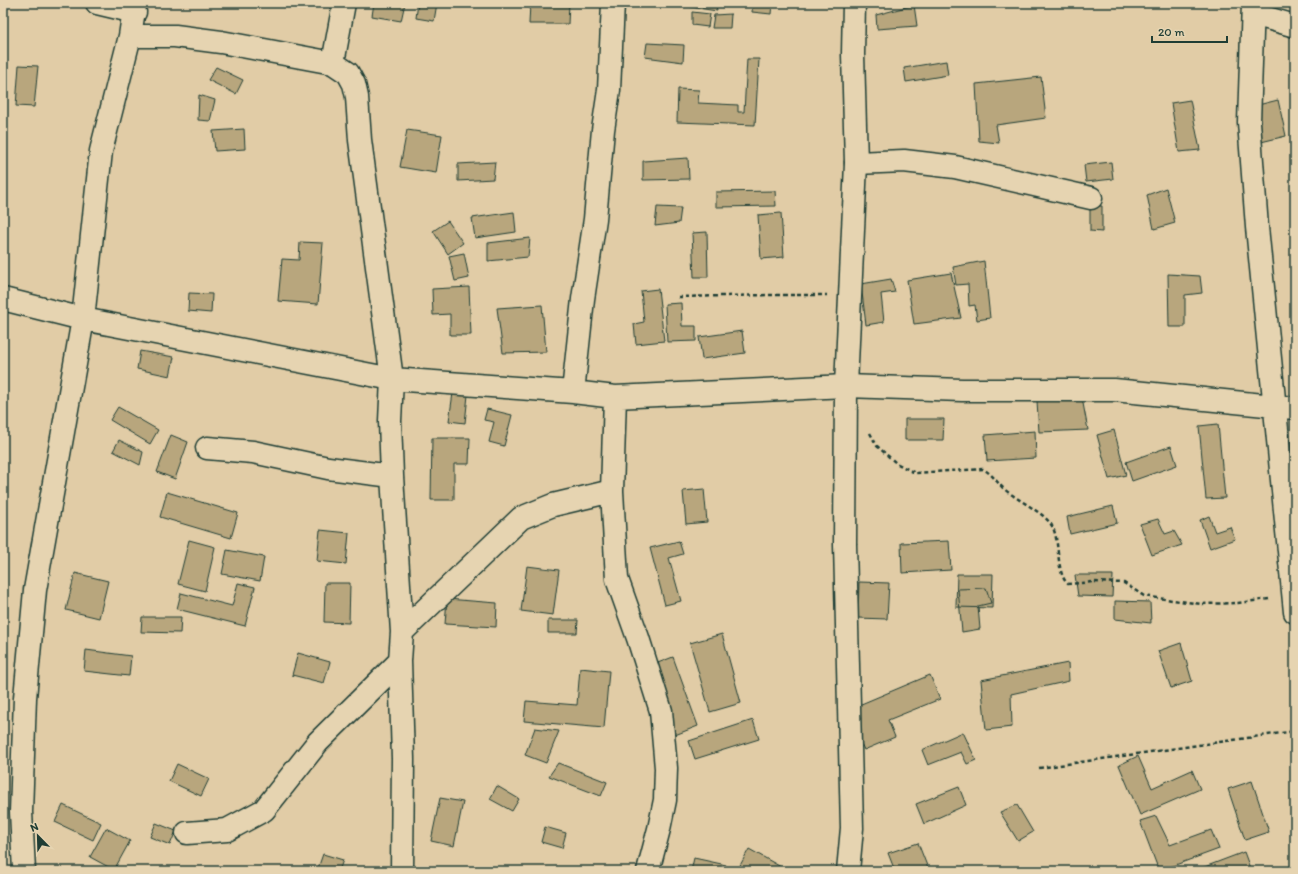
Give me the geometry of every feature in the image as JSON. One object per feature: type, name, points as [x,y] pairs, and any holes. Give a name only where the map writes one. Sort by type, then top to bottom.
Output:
[{"type":"street","points":[[24,871],[21,812],[24,698],[35,590],[83,319],[101,151],[130,36],[135,7],[97,3]]},
{"type":"street","points":[[333,63],[344,3]]},
{"type":"street","points":[[573,392],[583,298],[595,219],[603,130],[609,90],[613,3]]},
{"type":"street","points":[[848,871],[852,828],[845,544],[846,386],[856,163],[853,54],[854,3]]},
{"type":"street","points":[[1294,604],[1285,407],[1257,227],[1249,122],[1253,9],[1295,26]]},
{"type":"street","points":[[130,36],[182,37],[221,42],[333,63],[348,73],[354,84],[357,96],[360,140],[392,379],[390,421],[392,476],[402,632],[400,661],[403,759],[402,871]]},
{"type":"street","points":[[856,163],[904,161],[955,167],[1091,198]]},
{"type":"street","points":[[3,299],[83,319],[392,379],[573,392],[615,397],[846,386],[962,390],[1114,390],[1285,407]]},
{"type":"street","points":[[615,397],[612,491],[617,579],[661,710],[666,768],[665,800],[648,871]]},
{"type":"street","points":[[207,448],[253,452],[328,468],[392,476]]},
{"type":"street","points":[[402,632],[521,518],[553,505],[612,491]]},
{"type":"street","points":[[187,833],[227,830],[264,810],[318,742],[400,661]]},
{"type":"path","points":[[678,297],[851,295]]},
{"type":"path","points":[[867,426],[877,446],[896,463],[915,473],[983,469],[992,474],[1004,488],[1046,519],[1053,527],[1064,581],[1068,584],[1093,582],[1124,583],[1144,596],[1201,604],[1238,602],[1294,604]]},
{"type":"path","points":[[1039,768],[1295,730]]},
{"type":"building","points":[[374,3],[405,3],[401,21],[372,16]]},
{"type":"building","points":[[418,3],[437,3],[434,21],[416,18]]},
{"type":"building","points":[[530,3],[569,3],[568,24],[529,24]]},
{"type":"building","points":[[692,3],[716,3],[717,11],[691,7]]},
{"type":"building","points":[[753,3],[772,3],[771,14],[752,12]]},
{"type":"building","points":[[914,5],[917,26],[877,29],[876,15]]},
{"type":"building","points":[[692,12],[710,14],[708,27],[692,25]]},
{"type":"building","points":[[731,14],[730,28],[712,28],[714,15]]},
{"type":"building","points":[[647,43],[684,45],[683,62],[645,57]]},
{"type":"building","points":[[747,59],[759,59],[755,125],[677,122],[678,89],[699,90],[698,103],[738,105],[738,112],[744,112]]},
{"type":"building","points":[[946,61],[948,75],[906,82],[904,68]]},
{"type":"building","points":[[19,65],[38,66],[34,107],[16,106]]},
{"type":"building","points":[[216,67],[243,80],[236,94],[208,80]]},
{"type":"building","points":[[1041,77],[1046,118],[996,125],[999,143],[979,141],[976,84]]},
{"type":"building","points":[[199,95],[215,100],[210,121],[198,120]]},
{"type":"building","points":[[1190,100],[1200,150],[1179,152],[1171,103]]},
{"type":"building","points":[[1278,100],[1286,136],[1261,142],[1254,106]]},
{"type":"building","points":[[244,129],[245,149],[215,151],[213,131]]},
{"type":"building","points":[[407,130],[442,135],[436,173],[400,167]]},
{"type":"building","points":[[688,158],[689,179],[643,180],[643,161]]},
{"type":"building","points":[[495,162],[493,179],[458,181],[458,164]]},
{"type":"building","points":[[1111,162],[1113,179],[1086,182],[1084,165]]},
{"type":"building","points":[[1166,188],[1175,223],[1154,229],[1147,195]]},
{"type":"building","points":[[775,191],[776,206],[716,207],[716,192]]},
{"type":"building","points":[[1090,206],[1102,206],[1102,232],[1090,231]]},
{"type":"building","points":[[657,207],[681,208],[679,223],[655,226]]},
{"type":"building","points":[[514,212],[516,232],[475,238],[472,218]]},
{"type":"building","points":[[781,213],[784,257],[761,259],[758,215]]},
{"type":"building","points":[[448,221],[463,243],[448,254],[433,231]]},
{"type":"building","points":[[707,232],[708,277],[694,277],[692,233]]},
{"type":"building","points":[[530,238],[528,257],[488,261],[488,243]]},
{"type":"building","points":[[300,242],[323,243],[318,304],[278,301],[282,259],[299,260]]},
{"type":"building","points":[[464,253],[469,278],[455,281],[449,256]]},
{"type":"building","points":[[984,261],[990,318],[977,320],[975,305],[969,306],[968,284],[956,285],[953,267]]},
{"type":"building","points":[[951,273],[961,318],[914,324],[907,280]]},
{"type":"building","points":[[1168,274],[1200,276],[1202,293],[1185,295],[1185,327],[1169,327]]},
{"type":"building","points":[[891,279],[895,292],[881,294],[884,322],[866,325],[861,284]]},
{"type":"building","points":[[469,287],[471,335],[450,335],[450,314],[433,315],[432,289]]},
{"type":"building","points":[[658,289],[664,341],[636,344],[634,324],[644,322],[641,291]]},
{"type":"building","points":[[189,293],[212,294],[211,313],[188,311]]},
{"type":"building","points":[[681,303],[682,326],[696,326],[696,341],[667,342],[665,304]]},
{"type":"building","points":[[542,305],[546,352],[503,353],[497,308]]},
{"type":"building","points":[[742,331],[745,353],[702,359],[699,337]]},
{"type":"building","points":[[140,351],[174,357],[170,376],[137,369]]},
{"type":"building","points":[[453,393],[468,395],[465,423],[449,421]]},
{"type":"building","points":[[1082,398],[1088,430],[1039,432],[1037,401]]},
{"type":"building","points":[[118,407],[158,430],[150,444],[110,420]]},
{"type":"building","points":[[487,409],[512,415],[504,446],[489,442],[494,422],[484,420]]},
{"type":"building","points":[[905,419],[944,419],[943,440],[905,440]]},
{"type":"building","points":[[1218,424],[1225,498],[1206,499],[1199,426]]},
{"type":"building","points":[[1114,430],[1126,475],[1109,479],[1097,435]]},
{"type":"building","points":[[1035,431],[1036,458],[987,461],[985,435]]},
{"type":"building","points":[[171,435],[188,442],[175,479],[157,472]]},
{"type":"building","points":[[432,438],[470,438],[469,464],[454,464],[454,500],[431,500]]},
{"type":"building","points":[[119,440],[143,452],[140,465],[113,451]]},
{"type":"building","points":[[1171,446],[1177,465],[1132,481],[1126,462]]},
{"type":"building","points":[[704,489],[707,522],[686,524],[683,491]]},
{"type":"building","points":[[167,492],[238,513],[231,538],[160,517]]},
{"type":"building","points":[[1113,506],[1117,523],[1070,534],[1067,517]]},
{"type":"building","points":[[1209,516],[1215,532],[1230,527],[1235,539],[1210,548],[1200,520]]},
{"type":"building","points":[[1158,519],[1165,534],[1174,531],[1182,545],[1152,555],[1140,524]]},
{"type":"building","points":[[320,530],[349,533],[346,564],[317,561]]},
{"type":"building","points":[[189,540],[215,547],[205,591],[178,584]]},
{"type":"building","points":[[679,541],[683,554],[669,558],[681,601],[665,605],[650,548]]},
{"type":"building","points":[[949,541],[951,570],[902,573],[901,543]]},
{"type":"building","points":[[227,550],[264,557],[260,581],[222,574]]},
{"type":"building","points":[[527,566],[559,570],[553,615],[521,611]]},
{"type":"building","points":[[75,573],[108,581],[99,618],[66,610]]},
{"type":"building","points":[[957,574],[993,574],[992,608],[956,607]]},
{"type":"building","points":[[1075,575],[1113,575],[1112,597],[1078,596]]},
{"type":"building","points":[[859,582],[889,583],[887,619],[858,618]]},
{"type":"building","points":[[238,583],[255,587],[245,626],[177,609],[181,593],[232,606]]},
{"type":"building","points":[[325,583],[350,583],[349,623],[324,622]]},
{"type":"building","points":[[986,588],[991,603],[978,606],[980,629],[962,632],[958,589]]},
{"type":"building","points":[[447,599],[497,603],[496,627],[445,624]]},
{"type":"building","points":[[1115,601],[1150,602],[1151,623],[1115,619]]},
{"type":"building","points":[[142,617],[181,617],[180,633],[141,632]]},
{"type":"building","points":[[548,620],[578,620],[577,633],[548,633]]},
{"type":"building","points":[[722,634],[741,703],[710,712],[690,643]]},
{"type":"building","points":[[1181,643],[1192,681],[1171,688],[1158,651]]},
{"type":"building","points":[[86,650],[131,656],[129,676],[84,671]]},
{"type":"building","points":[[298,653],[330,662],[324,683],[292,675]]},
{"type":"building","points":[[673,657],[698,726],[675,735],[650,666]]},
{"type":"building","points":[[1068,663],[1069,681],[1011,694],[1012,727],[986,730],[981,680]]},
{"type":"building","points":[[580,668],[609,671],[604,728],[524,721],[526,701],[577,705]]},
{"type":"building","points":[[930,675],[940,699],[888,720],[895,737],[864,750],[847,710]]},
{"type":"building","points":[[753,720],[759,739],[695,759],[689,741]]},
{"type":"building","points":[[535,728],[559,731],[546,763],[525,755]]},
{"type":"building","points":[[963,732],[976,760],[967,764],[961,752],[928,765],[922,750]]},
{"type":"building","points":[[1138,756],[1152,788],[1192,770],[1200,789],[1140,815],[1119,765]]},
{"type":"building","points":[[558,763],[607,782],[601,796],[549,776]]},
{"type":"building","points":[[177,764],[209,779],[201,796],[169,781]]},
{"type":"building","points":[[1252,781],[1269,832],[1245,840],[1228,789]]},
{"type":"building","points":[[497,786],[519,799],[512,811],[490,799]]},
{"type":"building","points":[[959,787],[966,805],[924,824],[916,804]]},
{"type":"building","points":[[440,798],[463,802],[454,846],[431,841]]},
{"type":"building","points":[[63,805],[101,823],[93,840],[55,822]]},
{"type":"building","points":[[1017,805],[1033,832],[1018,841],[1000,812]]},
{"type":"building","points":[[1156,816],[1170,845],[1211,830],[1219,849],[1159,871],[1140,821]]},
{"type":"building","points":[[156,823],[176,831],[170,845],[150,837]]},
{"type":"building","points":[[545,827],[566,833],[562,848],[541,842]]},
{"type":"building","points":[[106,828],[130,841],[114,870],[90,857]]},
{"type":"building","points":[[918,843],[929,871],[895,871],[888,853]]},
{"type":"building","points":[[749,849],[781,867],[779,871],[737,871]]},
{"type":"building","points":[[1244,852],[1251,871],[1194,871]]},
{"type":"building","points":[[323,854],[343,860],[339,871],[317,871]]},
{"type":"building","points":[[694,858],[726,865],[724,871],[691,871]]},
{"type":"building","points":[[1054,867],[1057,871],[1047,871]]}]
